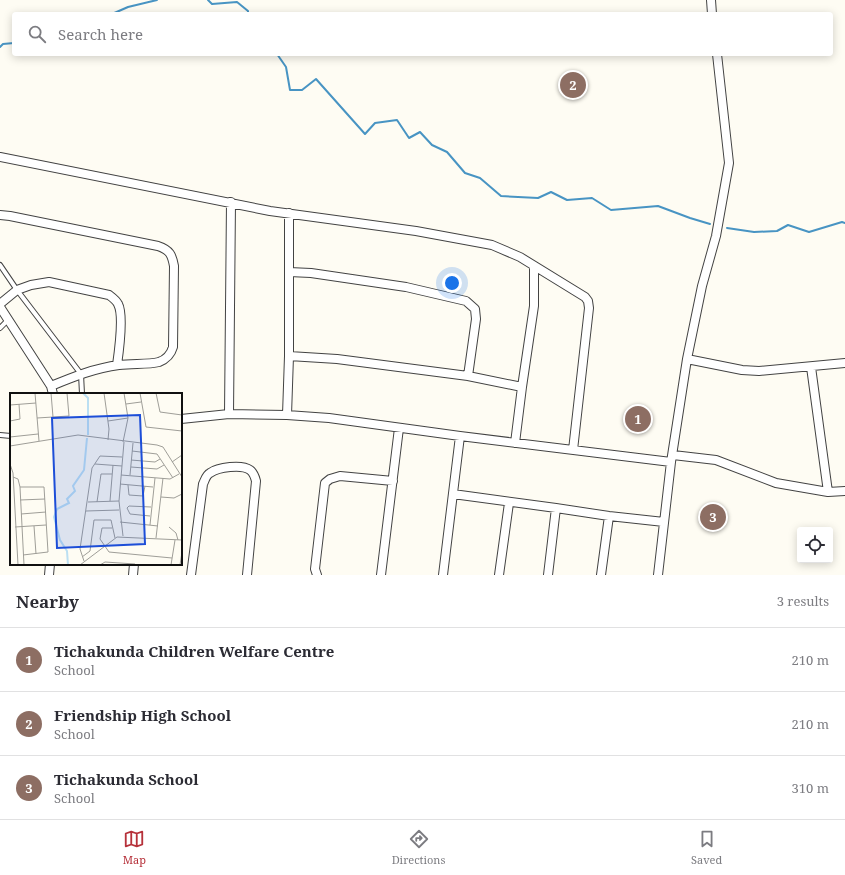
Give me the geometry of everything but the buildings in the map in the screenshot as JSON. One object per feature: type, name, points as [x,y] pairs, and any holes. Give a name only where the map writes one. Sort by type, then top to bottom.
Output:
[{"type":"street","points":[[711,0],[712,12]]},
{"type":"street","points":[[658,575],[672,458],[687,359],[702,286],[716,236],[729,163],[717,56]]},
{"type":"street","points":[[0,157],[289,213],[416,231],[492,245],[509,251],[585,297],[588,301],[589,308],[573,450]]},
{"type":"street","points":[[229,414],[231,202]]},
{"type":"street","points":[[286,415],[289,356],[289,213]]},
{"type":"street","points":[[0,215],[158,246],[170,252],[174,266],[173,347],[167,358],[158,362],[117,365],[81,374],[52,390],[0,306],[17,290],[31,285],[48,282],[109,295],[115,300],[120,309],[117,365]]},
{"type":"street","points":[[515,443],[534,306],[534,266]]},
{"type":"street","points":[[290,272],[311,273],[406,287],[466,301],[475,309],[476,319],[468,376]]},
{"type":"street","points":[[289,356],[337,359],[468,376],[522,387]]},
{"type":"street","points":[[687,359],[742,370],[758,371],[845,363]]},
{"type":"street","points":[[811,367],[828,492]]},
{"type":"street","points":[[182,419],[229,414],[286,415],[329,418],[573,450],[716,460],[776,483],[828,492],[845,491]]},
{"type":"street","points":[[381,575],[399,428]]},
{"type":"street","points":[[443,575],[460,436]]},
{"type":"street","points":[[190,575],[203,484],[210,473],[223,468],[233,467],[248,469],[255,476],[256,481],[248,575]]},
{"type":"street","points":[[317,575],[315,569],[325,483],[330,479],[340,476],[392,481]]},
{"type":"street","points":[[453,494],[509,503],[664,522]]},
{"type":"street","points":[[499,575],[509,503]]},
{"type":"street","points":[[548,575],[556,508]]},
{"type":"street","points":[[601,575],[609,516]]},
{"type":"street","points":[[49,575],[50,565]]},
{"type":"street","points":[[133,575],[134,565]]},
{"type":"lane","points":[[0,265],[17,290],[81,374],[82,393]]},
{"type":"lane","points":[[0,328],[8,320]]},
{"type":"lane","points":[[0,435],[10,436]]},
{"type":"waterway","points":[[117,12],[128,7],[157,0]]},
{"type":"waterway","points":[[208,0],[212,4],[237,2],[248,12]]},
{"type":"waterway","points":[[0,47],[3,44],[12,43]]},
{"type":"waterway","points":[[278,56],[286,67],[290,90],[302,90],[316,79],[365,134],[375,123],[397,120],[409,138],[420,132],[432,145],[447,152],[465,173],[480,178],[501,196],[538,198],[551,192],[567,200],[592,198],[611,210],[658,206],[710,224]]},
{"type":"waterway","points":[[727,228],[754,232],[777,231],[788,225],[809,232],[842,222],[845,223]]},
{"type":"place","name":"Friendship High School","points":[[573,85]]},
{"type":"place","name":"Tichakunda Children Welfare Centre","points":[[638,419]]},
{"type":"place","name":"Tichakunda School","points":[[713,517]]}]
